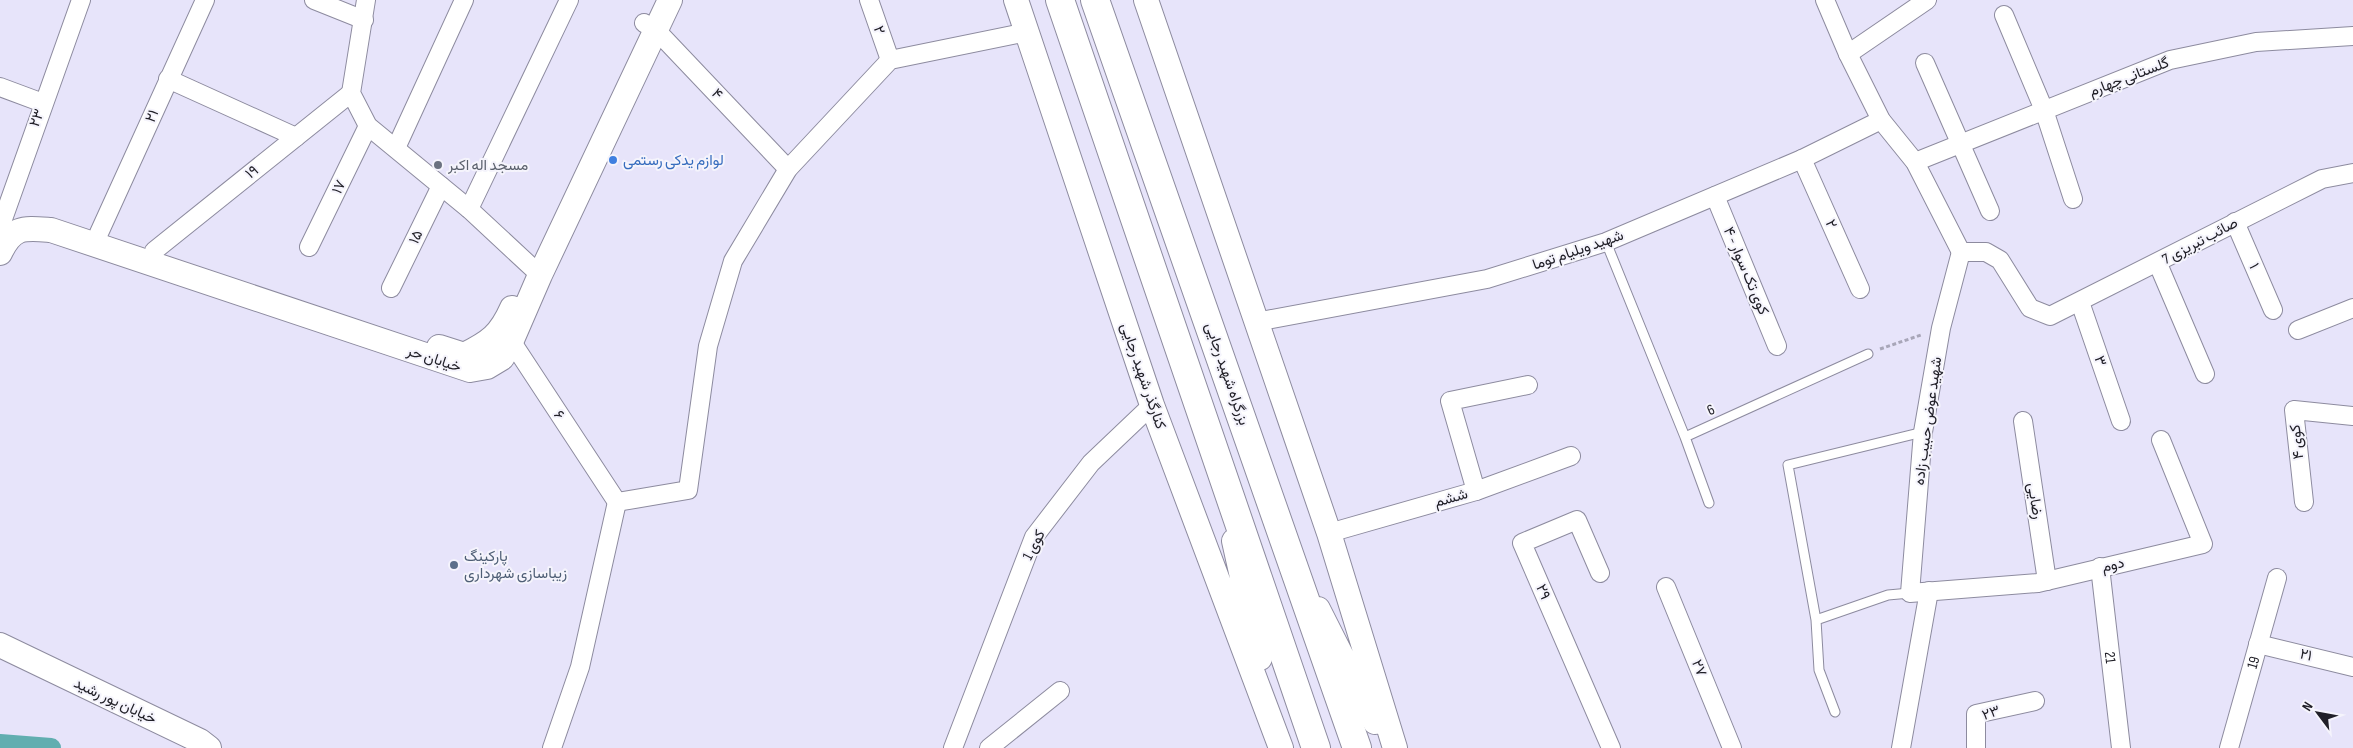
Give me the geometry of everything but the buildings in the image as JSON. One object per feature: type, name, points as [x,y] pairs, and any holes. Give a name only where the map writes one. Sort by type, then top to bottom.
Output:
[{"type":"highway","name":"بزرگراه شهید رجایی","points":[[1096,2],[1357,748]]},
{"type":"highway","points":[[1063,9],[1316,748]]},
{"type":"main road","name":"خیابان حر","points":[[650,26],[655,0]]},
{"type":"main road","name":"خیابان حر","points":[[2,234],[31,229],[51,230],[470,370],[487,367],[502,358],[507,335],[535,270],[650,26],[670,0]]},
{"type":"main road","name":"کنارگذر شهید رجایی","points":[[1016,0],[1152,405],[1279,744]]},
{"type":"main road","points":[[1146,0],[1329,533],[1395,748]]},
{"type":"main road","name":"خیابان حر","points":[[2,234],[27,213],[54,218],[464,355],[507,335]]},
{"type":"main road","points":[[1214,449],[1279,744]]},
{"type":"main road","points":[[1289,550],[1388,748]]},
{"type":"main road","name":"خیابان پور رشید","points":[[0,631],[10,651],[200,741],[209,748]]},
{"type":"street","name":"۲۳","points":[[2,234],[43,103],[81,0]]},
{"type":"street","name":"۲۱","points":[[99,233],[205,0]]},
{"type":"street","points":[[314,0],[364,20]]},
{"type":"street","points":[[366,0],[351,93],[368,126],[469,209],[535,270]]},
{"type":"street","points":[[396,148],[464,0]]},
{"type":"street","points":[[469,209],[570,0]]},
{"type":"street","name":"۲","points":[[869,0],[890,60]]},
{"type":"street","points":[[1825,0],[1848,54],[1881,120],[1915,162],[1961,252]]},
{"type":"street","points":[[1848,54],[1927,0]]},
{"type":"street","points":[[2004,15],[2044,110],[2073,199]]},
{"type":"street","name":"۴","points":[[650,26],[788,169]]},
{"type":"street","points":[[552,748],[580,667],[617,502],[688,490],[708,346],[733,261],[788,169],[890,60],[1027,32]]},
{"type":"street","name":"گلستانی چهارم","points":[[1915,162],[2170,60],[2256,42],[2353,36]]},
{"type":"street","points":[[1925,63],[1990,211]]},
{"type":"street","points":[[168,79],[296,137]]},
{"type":"street","points":[[0,87],[43,103]]},
{"type":"street","name":"۱۹","points":[[154,251],[351,93]]},
{"type":"street","name":"شهید ویلیام توما","points":[[1256,322],[1487,279],[1606,242],[1802,159],[1881,120]]},
{"type":"street","name":"۱۷","points":[[309,247],[368,126]]},
{"type":"street","name":"۲","points":[[1802,159],[1860,289]]},
{"type":"street","name":"صائب تبریزی 7","points":[[1961,252],[1986,252],[2000,260],[2030,308],[2050,316],[2158,264],[2235,222],[2322,180],[2353,173]]},
{"type":"street","name":"۱۵","points":[[391,288],[440,186]]},
{"type":"street","name":"۴ - کوی تک سوار","points":[[1715,196],[1777,346]]},
{"type":"street","name":"۱","points":[[2235,222],[2274,310]]},
{"type":"street","name":"شهید عوض حبیب زاده","points":[[1910,593],[1923,432],[1941,328],[1961,252]]},
{"type":"street","points":[[2158,264],[2205,374]]},
{"type":"street","name":"۳","points":[[2080,302],[2121,420]]},
{"type":"street","points":[[2298,330],[2353,308]]},
{"type":"street","name":"۶","points":[[507,335],[617,502]]},
{"type":"street","points":[[1476,491],[1450,401],[1528,385]]},
{"type":"street","name":"کوی 1","points":[[952,748],[1034,537],[1091,463],[1152,405]]},
{"type":"street","name":"کوی ۴","points":[[2304,502],[2294,410],[2353,416]]},
{"type":"street","name":"رضایی","points":[[2022,421],[2048,581]]},
{"type":"street","name":"دوم","points":[[1910,593],[2048,581],[2100,567],[2203,544],[2161,440]]},
{"type":"street","name":"ششم","points":[[1329,533],[1476,491],[1571,456]]},
{"type":"street","name":"۲۹","points":[[1600,573],[1577,520],[1522,543],[1611,748]]},
{"type":"street","name":"21","points":[[2100,567],[2121,748]]},
{"type":"street","name":"19","points":[[2229,748],[2277,578]]},
{"type":"street","name":"۲۷","points":[[1666,587],[1732,748]]},
{"type":"street","points":[[1901,748],[1929,591]]},
{"type":"street","name":"۲۱","points":[[2258,644],[2353,667]]},
{"type":"street","points":[[989,748],[1060,691]]},
{"type":"street","name":"۲۳","points":[[1976,748],[1976,714],[2035,701]]},
{"type":"lane","points":[[1606,242],[1685,437],[1709,503]]},
{"type":"lane","name":"6","points":[[1685,437],[1868,354]]},
{"type":"lane","points":[[1835,712],[1819,670],[1816,620],[1788,465],[1923,432]]},
{"type":"lane","points":[[1816,620],[1888,595],[1910,593]]},
{"type":"path","points":[[1868,354],[1941,328]]},
{"type":"waterway","points":[[0,744],[51,748]]},
{"type":"place","name":"لوازم یدکی رستمی","points":[[613,160]]},
{"type":"place","name":"مسجد اله اکبر","points":[[438,165]]},
{"type":"place","name":"پارکینگ زیباسازی شهرداری","points":[[454,565]]}]
